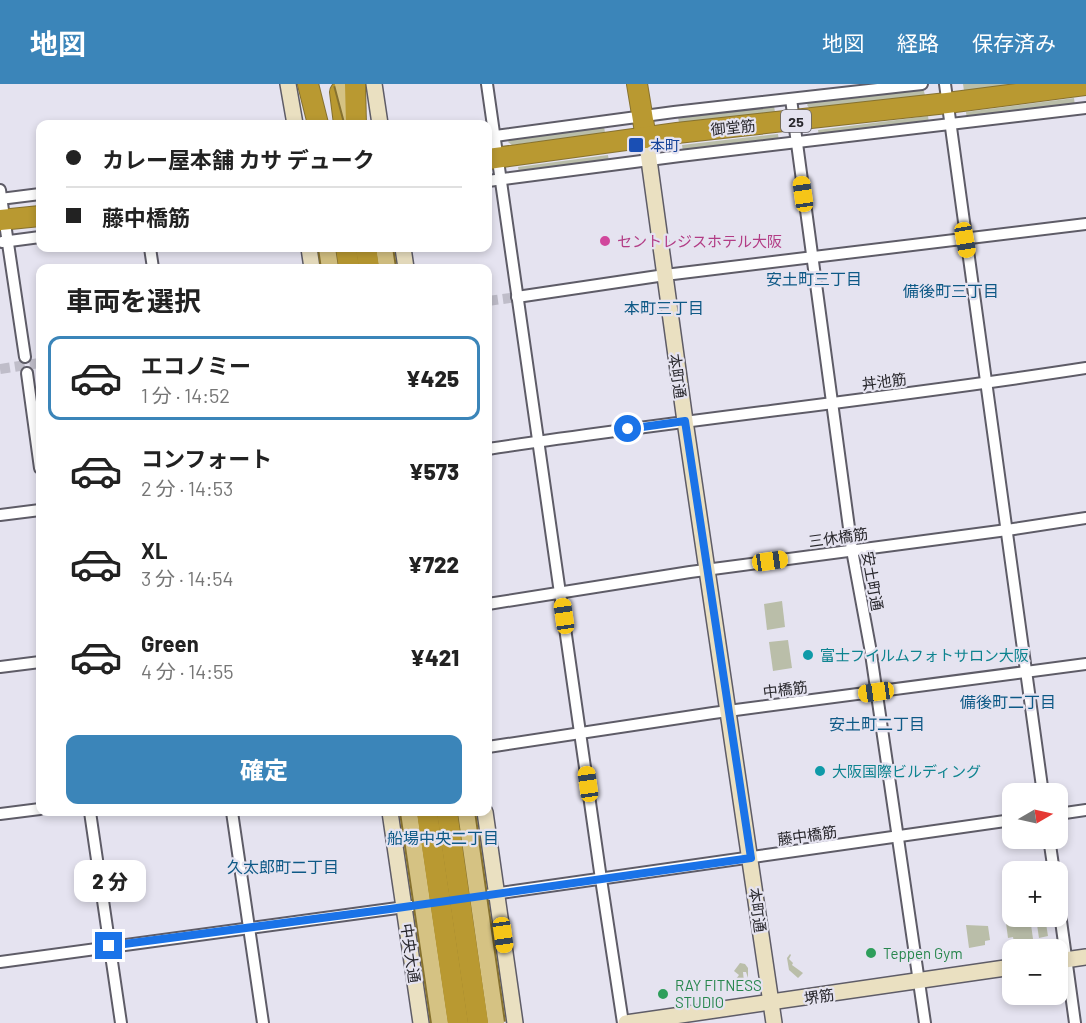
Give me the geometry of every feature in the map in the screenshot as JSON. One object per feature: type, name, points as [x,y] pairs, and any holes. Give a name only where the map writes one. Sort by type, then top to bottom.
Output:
[{"type":"highway","points":[[308,84],[318,120]]},
{"type":"highway","points":[[319,84],[326,120]]},
{"type":"highway","points":[[341,84],[344,120]]},
{"type":"highway","points":[[355,84],[355,120]]},
{"type":"highway","name":"本町通","points":[[637,84],[646,138]]},
{"type":"highway","name":"御堂筋","points":[[493,158],[794,121],[946,94],[1086,85]]},
{"type":"highway","points":[[2,220],[36,216]]},
{"type":"highway","points":[[429,816],[458,1023]]},
{"type":"highway","points":[[448,816],[478,1023]]},
{"type":"main road","points":[[319,84],[319,120]]},
{"type":"main road","points":[[341,84],[354,120]]},
{"type":"main road","name":"中央大通","points":[[410,816],[440,1023]]},
{"type":"main road","points":[[467,816],[496,1023]]},
{"type":"street","points":[[288,84],[294,120]]},
{"type":"street","points":[[374,84],[379,120]]},
{"type":"street","points":[[487,84],[490,120]]},
{"type":"street","points":[[492,136],[922,84]]},
{"type":"street","points":[[946,94],[1042,783]]},
{"type":"street","name":"安土町通","points":[[791,99],[852,550],[876,692],[925,1023]]},
{"type":"street","points":[[492,181],[1086,108]]},
{"type":"street","name":"本町通","points":[[646,138],[685,421],[774,1023]]},
{"type":"street","points":[[493,158],[501,180],[601,879],[625,1023]]},
{"type":"street","points":[[25,357],[4,242],[0,196],[36,194]]},
{"type":"street","points":[[517,297],[665,275],[1086,224]]},
{"type":"street","points":[[4,242],[36,238]]},
{"type":"street","name":"丼池筋","points":[[492,448],[685,421],[985,384],[1086,368]]},
{"type":"street","points":[[27,373],[36,439]]},
{"type":"street","points":[[0,515],[36,510]]},
{"type":"street","name":"三休橋筋","points":[[492,603],[707,570],[1086,518]]},
{"type":"street","points":[[0,668],[36,663]]},
{"type":"street","name":"中橋筋","points":[[492,746],[729,711],[1086,664]]},
{"type":"street","points":[[0,814],[36,810]]},
{"type":"street","points":[[1068,813],[1086,810]]},
{"type":"street","points":[[91,816],[121,1023]]},
{"type":"street","points":[[233,816],[263,1023]]},
{"type":"street","name":"中央大通","points":[[391,816],[421,1023]]},
{"type":"street","points":[[486,816],[515,1023]]},
{"type":"street","name":"藤中橋筋","points":[[0,962],[1002,821]]},
{"type":"street","points":[[1068,959],[1086,957]]},
{"type":"street","name":"堺筋","points":[[625,1023],[1002,969]]},
{"type":"street","points":[[1068,989],[1075,1023]]},
{"type":"green space","points":[[963,84],[1020,84],[964,91]]},
{"type":"green space","points":[[923,88],[925,95],[810,109],[807,105],[809,102]]},
{"type":"green space","points":[[1074,98],[1075,106],[967,120],[966,112]]},
{"type":"green space","points":[[774,106],[775,112],[679,123],[678,117]]},
{"type":"green space","points":[[928,116],[929,123],[819,136],[818,130]]},
{"type":"green space","points":[[604,126],[605,133],[512,145],[508,142],[511,138]]},
{"type":"green space","points":[[778,134],[779,141],[683,152],[682,145]]},
{"type":"green space","points":[[608,155],[609,162],[519,173],[518,167]]},
{"type":"green space","points":[[782,601],[785,627],[767,630],[764,604]]},
{"type":"green space","points":[[788,640],[792,668],[773,671],[769,642]]},
{"type":"green space","points":[[966,925],[988,926],[990,940],[985,941],[985,945],[969,948]]},
{"type":"green space","points":[[1007,927],[1031,927],[1033,939],[1008,938]]},
{"type":"green space","points":[[1037,927],[1047,927],[1048,936],[1039,938]]},
{"type":"green space","points":[[790,954],[789,959],[792,965],[803,973],[798,978],[789,970],[787,958]]},
{"type":"green space","points":[[740,963],[745,964],[748,968],[748,978],[746,972],[743,972],[745,982],[738,988],[730,987],[739,975],[734,971]]},
{"type":"tunnel","points":[[492,300],[517,297]]},
{"type":"tunnel","points":[[0,369],[36,364]]},
{"type":"place","name":"本町","points":[[636,145]]},
{"type":"place","name":"セントレジスホテル大阪","points":[[605,241]]},
{"type":"place","name":"富士フイルムフォトサロン大阪","points":[[808,655]]},
{"type":"place","name":"大阪国際ビルディング","points":[[820,771]]},
{"type":"place","name":"Teppen Gym","points":[[871,953]]},
{"type":"place","name":"RAY FITNESS STUDIO","points":[[663,994]]},
{"type":"district","name":"安土町三丁目","points":[[814,278]]},
{"type":"district","name":"備後町三丁目","points":[[951,290]]},
{"type":"district","name":"本町三丁目","points":[[664,307]]},
{"type":"district","name":"備後町二丁目","points":[[1008,701]]},
{"type":"district","name":"安土町二丁目","points":[[877,723]]},
{"type":"district","name":"船場中央二丁目","points":[[443,837]]},
{"type":"district","name":"久太郎町二丁目","points":[[283,866]]},
{"type":"route","points":[[109,946],[751,858],[685,421],[628,429]]}]
